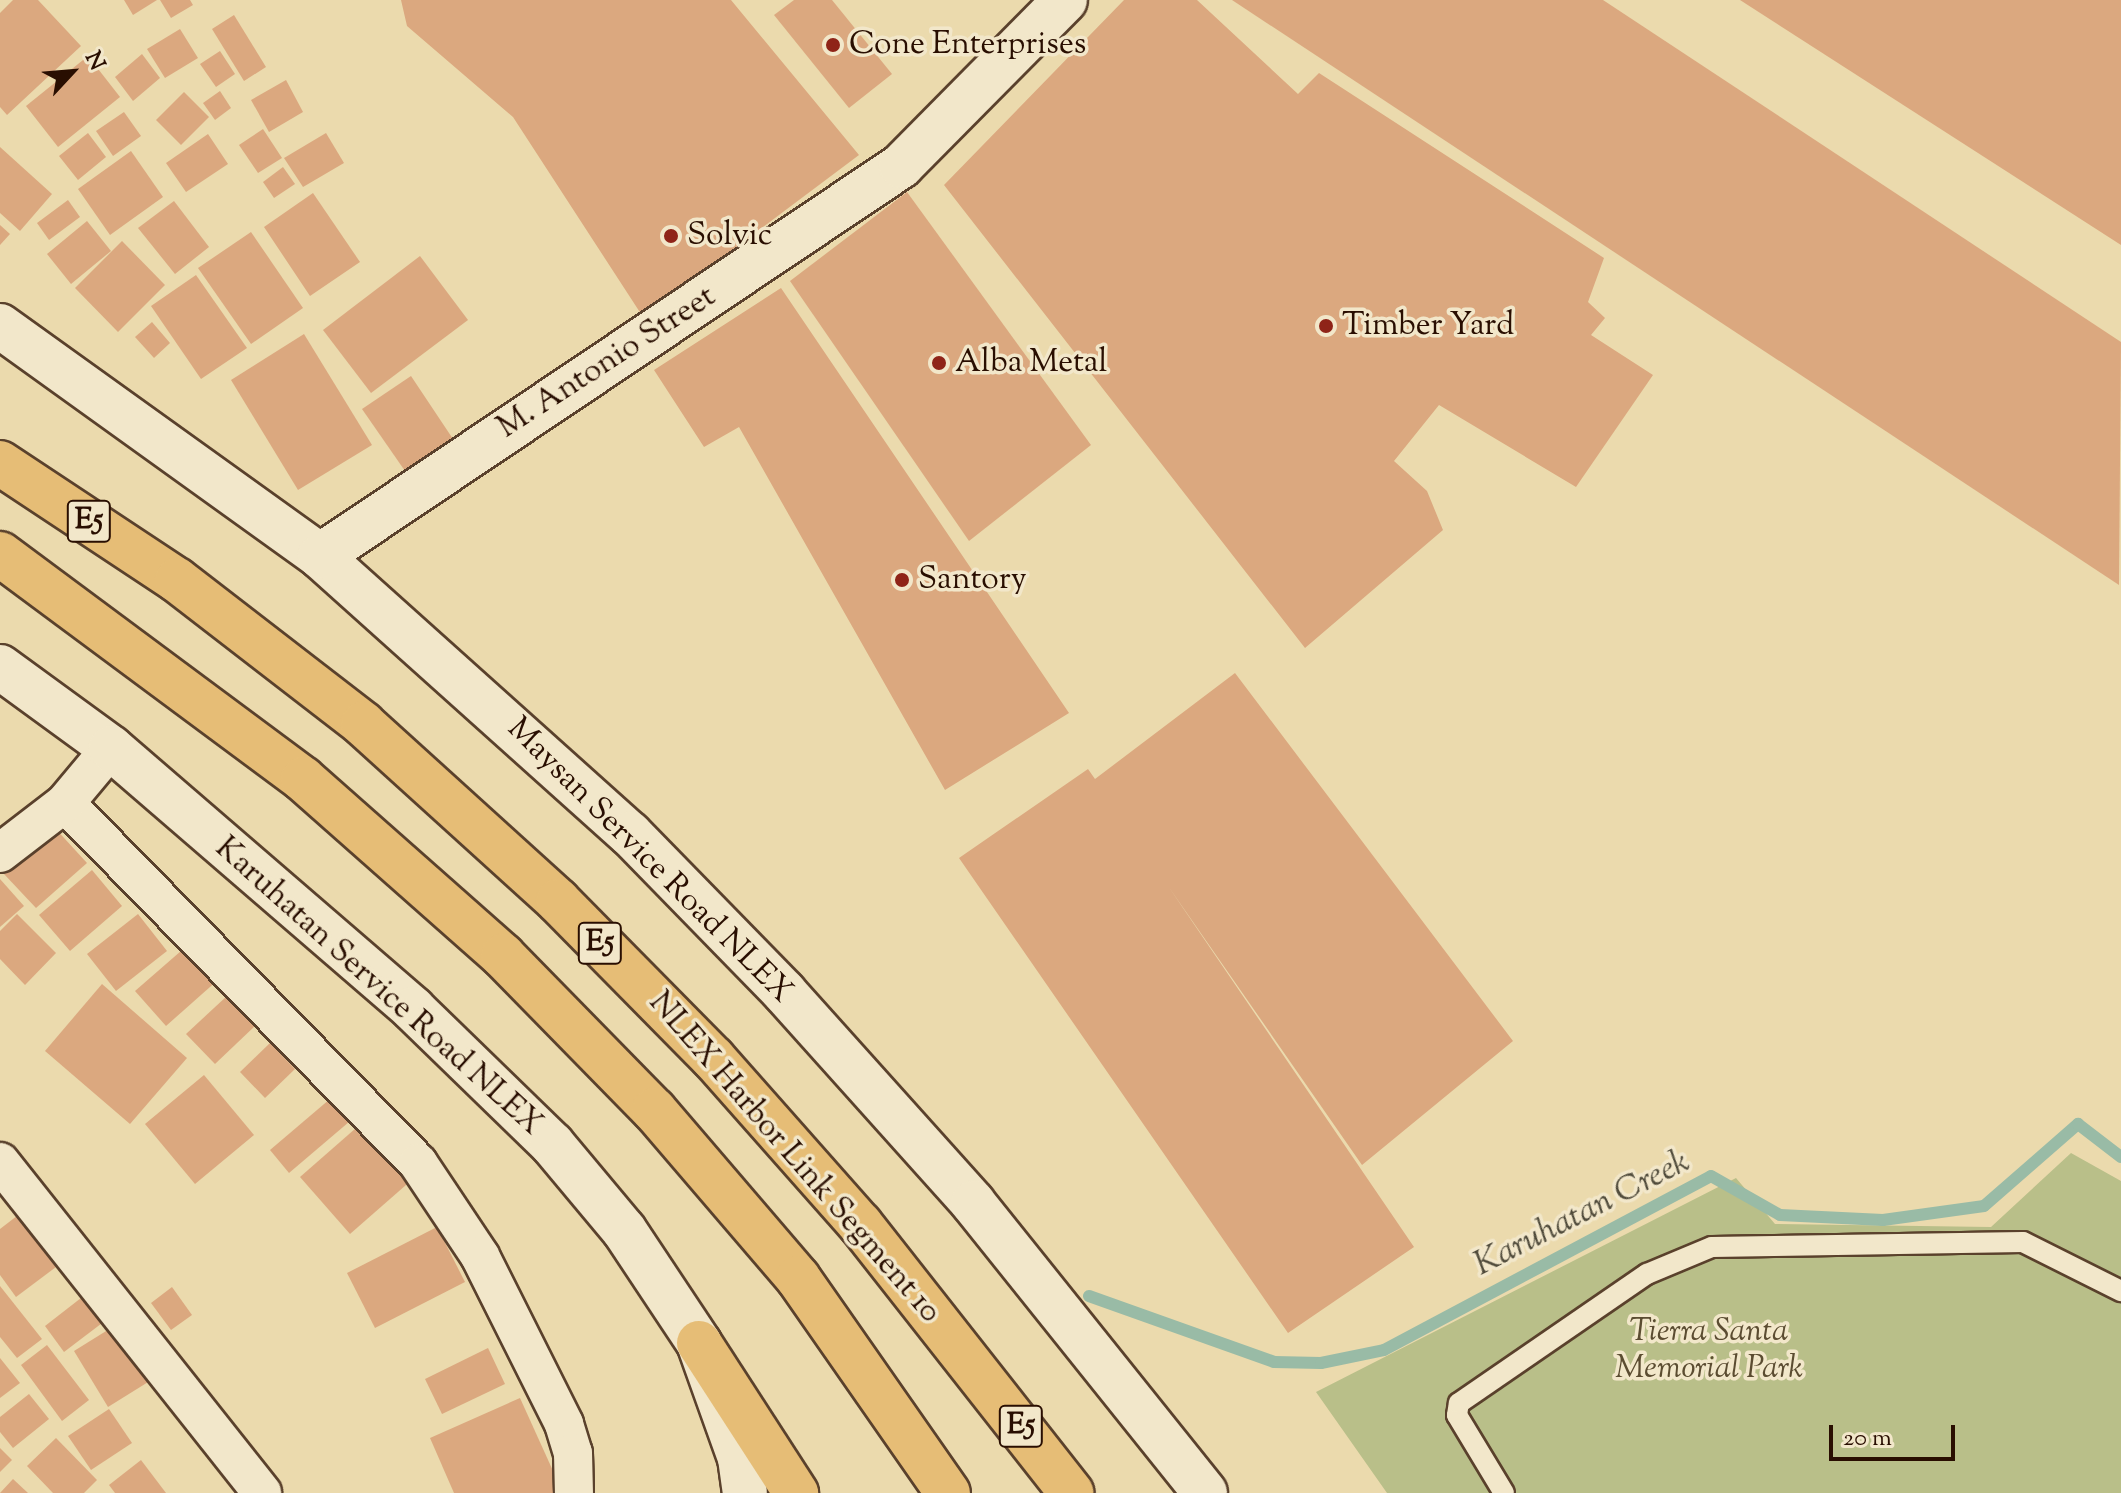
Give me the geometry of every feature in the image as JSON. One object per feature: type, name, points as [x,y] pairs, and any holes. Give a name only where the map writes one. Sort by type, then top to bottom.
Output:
[{"type":"highway","name":"NLEX Harbor Link Segment 10","points":[[0,463],[177,580],[363,724],[558,901],[713,1058],[860,1224],[1072,1493]]},
{"type":"highway","name":"E5","points":[[0,554],[303,779],[503,956],[654,1110],[798,1278],[895,1410],[948,1493]]},
{"type":"highway","points":[[699,1343],[796,1493]]},
{"type":"street","name":"M. Antonio Street","points":[[320,556],[901,166],[1065,0]]},
{"type":"street","name":"Maysan Service Road NLEX","points":[[8,334],[320,556],[630,834],[784,992],[973,1203],[1205,1493]]},
{"type":"street","name":"Karuhatan Service Road NLEX","points":[[0,667],[111,748],[413,1009],[552,1144],[624,1230],[699,1343],[740,1458],[745,1493]]},
{"type":"street","points":[[0,853],[65,803],[111,748]]},
{"type":"street","points":[[65,803],[418,1163],[480,1256],[564,1424],[573,1453],[574,1493]]},
{"type":"street","points":[[0,1162],[262,1493]]},
{"type":"lane","points":[[1504,1493],[1457,1415],[1459,1403],[1647,1274],[1712,1247],[2023,1242],[2121,1291]]},
{"type":"green space","name":"Tierra Santa Memorial Park","points":[[2071,1153],[2121,1181],[2121,1493],[1387,1493],[1316,1392],[1736,1178],[1775,1224],[1991,1227]]},
{"type":"building","points":[[13,0],[38,0],[81,46],[7,115],[0,107],[0,13]]},
{"type":"building","points":[[124,0],[157,0],[133,15]]},
{"type":"building","points":[[160,0],[190,0],[193,5],[171,18]]},
{"type":"building","name":"Solvic","points":[[401,0],[731,0],[859,155],[643,317],[513,117],[407,26]]},
{"type":"building","name":"Cone Enterprises","points":[[794,0],[832,0],[892,74],[849,108],[774,15]]},
{"type":"building","name":"Timber Yard","points":[[1124,0],[1197,0],[1298,94],[1319,73],[1604,258],[1588,302],[1605,318],[1591,335],[1653,375],[1576,487],[1439,405],[1394,461],[1427,491],[1443,530],[1305,648],[944,185]]},
{"type":"building","points":[[1232,0],[1603,0],[2121,342],[2119,585]]},
{"type":"building","points":[[1740,0],[2121,0],[2121,245]]},
{"type":"building","points":[[234,15],[266,67],[244,81],[212,29]]},
{"type":"building","points":[[180,29],[198,58],[165,78],[147,49]]},
{"type":"building","points":[[220,51],[235,74],[216,87],[200,64]]},
{"type":"building","points":[[142,54],[160,78],[133,101],[115,77]]},
{"type":"building","points":[[88,56],[120,97],[58,147],[26,106]]},
{"type":"building","points":[[286,80],[303,112],[269,132],[251,100]]},
{"type":"building","points":[[220,91],[231,108],[215,120],[203,103]]},
{"type":"building","points":[[184,92],[209,117],[181,145],[156,120]]},
{"type":"building","points":[[124,112],[141,136],[113,156],[96,131]]},
{"type":"building","points":[[263,129],[282,158],[258,173],[239,145]]},
{"type":"building","points":[[88,133],[106,157],[78,180],[59,156]]},
{"type":"building","points":[[326,133],[344,163],[303,187],[284,158]]},
{"type":"building","points":[[208,134],[228,164],[186,192],[166,163]]},
{"type":"building","points":[[0,147],[52,194],[20,231],[0,213]]},
{"type":"building","points":[[131,151],[163,197],[110,235],[78,189]]},
{"type":"building","points":[[283,167],[295,184],[274,198],[263,182]]},
{"type":"building","name":"Alba Metal","points":[[907,192],[1091,445],[969,541],[790,281]]},
{"type":"building","points":[[313,193],[360,262],[310,296],[264,227]]},
{"type":"building","points":[[68,200],[80,217],[49,240],[37,223]]},
{"type":"building","points":[[174,201],[209,247],[175,274],[138,228]]},
{"type":"building","points":[[87,221],[111,251],[71,284],[47,254]]},
{"type":"building","points":[[0,225],[10,234],[0,245]]},
{"type":"building","points":[[251,232],[303,308],[251,344],[198,268]]},
{"type":"building","points":[[122,241],[165,285],[118,332],[75,288]]},
{"type":"building","points":[[420,256],[468,320],[371,393],[323,330]]},
{"type":"building","points":[[196,275],[247,348],[201,379],[151,306]]},
{"type":"building","name":"Santory","points":[[781,288],[1069,713],[945,790],[739,427],[704,447],[654,370]]},
{"type":"building","points":[[152,322],[170,343],[154,358],[135,337]]},
{"type":"building","points":[[304,334],[372,445],[298,490],[231,380]]},
{"type":"building","points":[[411,376],[453,439],[405,471],[362,409]]},
{"type":"building","points":[[1235,673],[1513,1041],[1362,1165],[1168,886],[1414,1247],[1288,1333],[959,858],[1088,769],[1095,779]]},
{"type":"building","points":[[54,827],[87,863],[36,908],[4,874]]},
{"type":"building","points":[[92,870],[122,906],[70,951],[39,915]]},
{"type":"building","points":[[0,879],[24,906],[0,927]]},
{"type":"building","points":[[17,914],[56,953],[25,985],[0,959],[0,931]]},
{"type":"building","points":[[138,914],[167,951],[116,991],[87,954]]},
{"type":"building","points":[[189,944],[219,979],[166,1026],[135,991]]},
{"type":"building","points":[[102,984],[187,1058],[130,1124],[45,1051]]},
{"type":"building","points":[[228,995],[256,1025],[215,1064],[186,1034]]},
{"type":"building","points":[[270,1043],[295,1069],[265,1098],[240,1072]]},
{"type":"building","points":[[204,1075],[254,1135],[195,1184],[145,1124]]},
{"type":"building","points":[[337,1093],[356,1116],[289,1173],[270,1150]]},
{"type":"building","points":[[364,1121],[414,1178],[350,1234],[300,1177]]},
{"type":"building","points":[[26,1209],[64,1261],[16,1297],[0,1275],[0,1229]]},
{"type":"building","points":[[437,1227],[465,1282],[375,1328],[347,1273]]},
{"type":"building","points":[[0,1286],[42,1339],[17,1358],[0,1337]]},
{"type":"building","points":[[172,1287],[192,1315],[171,1330],[151,1303]]},
{"type":"building","points":[[90,1291],[110,1317],[64,1352],[45,1326]]},
{"type":"building","points":[[119,1323],[153,1379],[108,1407],[74,1351]]},
{"type":"building","points":[[47,1345],[89,1400],[62,1421],[21,1365]]},
{"type":"building","points":[[488,1348],[505,1384],[442,1414],[425,1379]]},
{"type":"building","points":[[0,1358],[20,1383],[0,1398]]},
{"type":"building","points":[[29,1394],[49,1419],[13,1448],[0,1432],[0,1417]]},
{"type":"building","points":[[520,1398],[563,1493],[454,1493],[430,1438]]},
{"type":"building","points":[[109,1409],[132,1443],[91,1470],[68,1436]]},
{"type":"building","points":[[56,1438],[97,1480],[84,1493],[53,1493],[27,1466]]},
{"type":"building","points":[[0,1448],[12,1460],[0,1472]]},
{"type":"building","points":[[141,1460],[166,1493],[115,1493],[109,1485]]},
{"type":"building","points":[[13,1479],[28,1493],[0,1493]]},
{"type":"waterway","name":"Karuhatan Creek","points":[[1089,1296],[1274,1362],[1321,1363],[1384,1350],[1711,1176],[1780,1215],[1883,1220],[1984,1206],[2078,1124],[2121,1157]]},
{"type":"place","name":"Cone Enterprises","points":[[833,45]]},
{"type":"place","name":"Solvic","points":[[671,236]]},
{"type":"place","name":"Timber Yard","points":[[1326,326]]},
{"type":"place","name":"Alba Metal","points":[[939,363]]},
{"type":"place","name":"Santory","points":[[902,580]]}]
